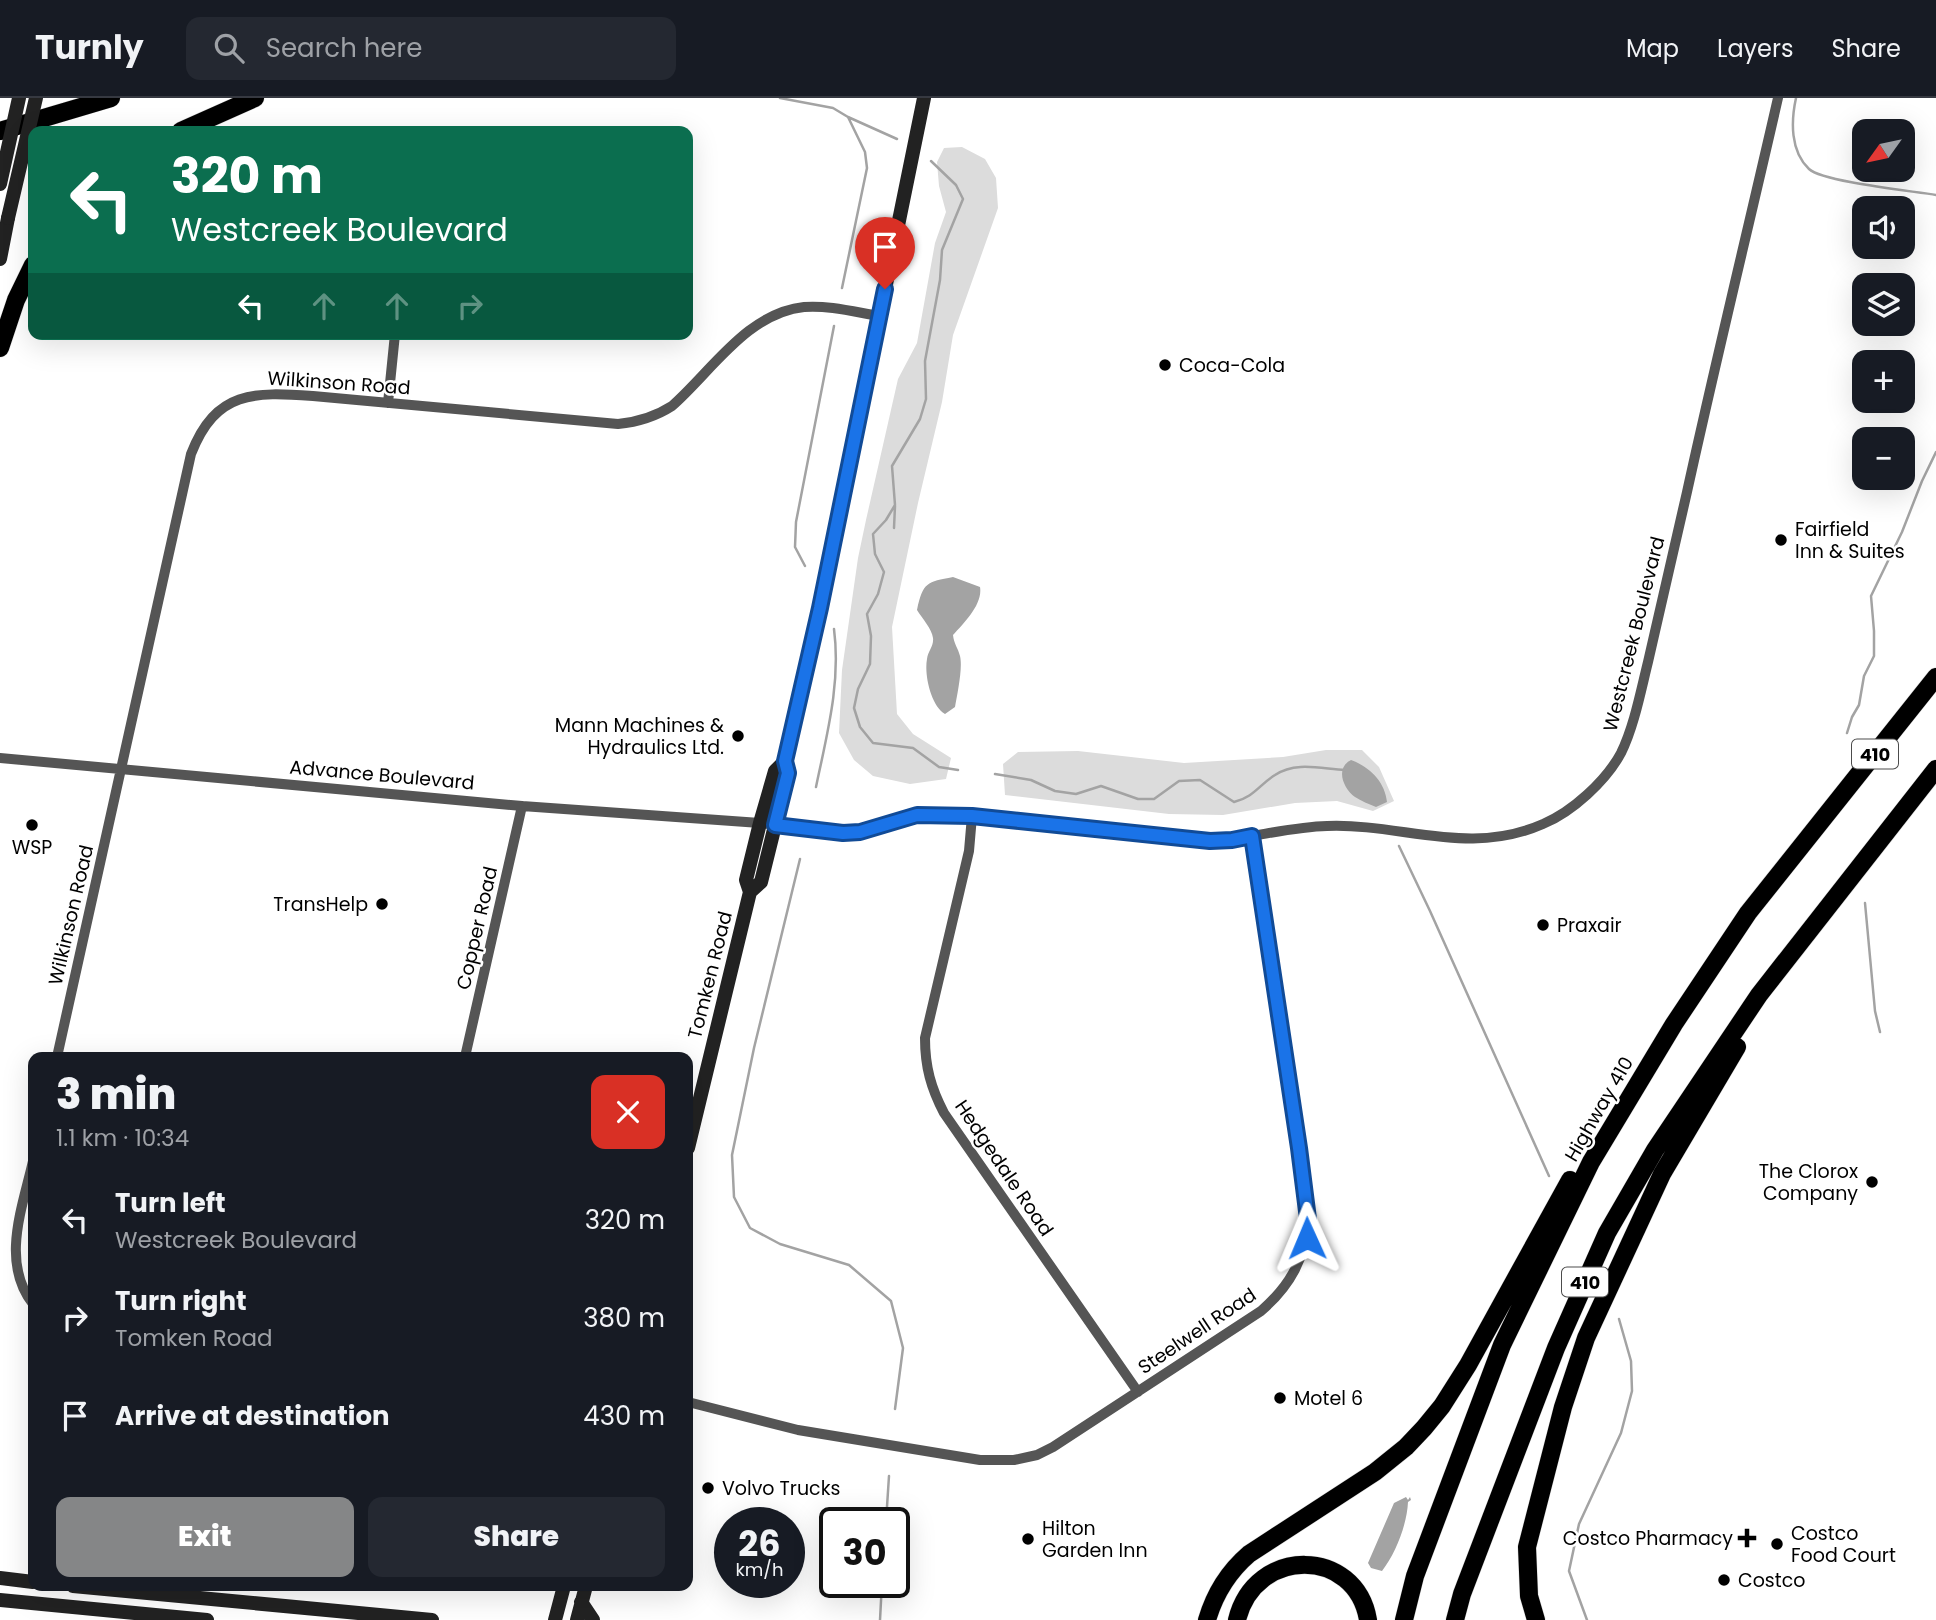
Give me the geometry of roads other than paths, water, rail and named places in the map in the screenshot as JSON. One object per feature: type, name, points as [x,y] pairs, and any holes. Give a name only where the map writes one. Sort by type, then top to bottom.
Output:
[{"type":"highway","points":[[0,131],[111,98]]},
{"type":"highway","points":[[192,126],[255,98]]},
{"type":"highway","points":[[0,348],[16,300],[28,275]]},
{"type":"highway","name":"Highway 410","points":[[1404,1620],[1415,1576],[1502,1345],[1591,1162],[1674,1024],[1748,913],[1936,677]]},
{"type":"highway","name":"410","points":[[1457,1620],[1462,1594],[1556,1348],[1607,1233],[1655,1150],[1759,995],[1936,769]]},
{"type":"highway","points":[[1536,1620],[1529,1597],[1527,1547],[1563,1407],[1586,1338],[1662,1174],[1752,1024],[1759,995]]},
{"type":"highway","points":[[1207,1620],[1222,1583],[1249,1554],[1375,1472],[1406,1447],[1424,1428],[1442,1406],[1468,1365],[1570,1180],[1591,1162]]},
{"type":"highway","points":[[1237,1620],[1247,1594],[1262,1578],[1283,1567],[1299,1564],[1323,1567],[1343,1578],[1363,1602],[1368,1620]]},
{"type":"main road","points":[[0,184],[19,98]]},
{"type":"main road","points":[[29,126],[36,98]]},
{"type":"main road","name":"Tomken Road","points":[[693,1127],[750,892],[746,880],[768,824],[775,771],[785,761],[820,608],[924,98]]},
{"type":"main road","points":[[0,258],[28,132]]},
{"type":"main road","points":[[0,1578],[28,1581]]},
{"type":"main road","points":[[120,1591],[432,1620]]},
{"type":"main road","points":[[555,1620],[563,1591]]},
{"type":"main road","points":[[577,1620],[584,1591]]},
{"type":"main road","points":[[0,1600],[207,1620]]},
{"type":"main road","points":[[581,1602],[593,1620]]},
{"type":"street","name":"Westcreek Boulevard","points":[[768,824],[843,833],[860,832],[917,815],[972,816],[1210,841],[1326,826],[1452,839],[1494,838],[1522,832],[1546,823],[1570,809],[1607,773],[1621,752],[1636,711],[1778,98]]},
{"type":"street","name":"Wilkinson Road","points":[[58,1052],[191,454],[198,436],[213,416],[228,404],[252,395],[281,393],[618,424],[633,422],[661,413],[672,406],[742,337],[774,316],[804,307],[879,316]]},
{"type":"street","points":[[388,403],[394,340]]},
{"type":"street","name":"Advance Boulevard","points":[[0,758],[523,806],[768,824]]},
{"type":"street","name":"Copper Road","points":[[466,1052],[523,806]]},
{"type":"street","name":"Hedgedale Road","points":[[972,816],[968,851],[925,1038],[925,1061],[929,1077],[944,1114],[1138,1392]]},
{"type":"street","name":"Steelwell Road","points":[[693,1403],[798,1430],[980,1460],[1026,1458],[1045,1451],[1138,1392],[1261,1311],[1274,1299],[1288,1283],[1307,1238],[1308,1219],[1252,836]]},
{"type":"street","points":[[28,1185],[15,1249],[21,1283],[28,1295]]},
{"type":"waterway","points":[[780,98],[833,108],[897,139]]},
{"type":"waterway","points":[[1796,98],[1793,116],[1795,145],[1809,169],[1849,182],[1936,195]]},
{"type":"waterway","points":[[842,288],[867,168],[865,152],[848,117]]},
{"type":"waterway","points":[[931,161],[956,185],[963,199],[942,250],[940,280],[925,361],[926,399],[920,419],[892,466],[895,505],[873,534],[875,554],[884,572],[878,594],[867,614],[871,636],[870,664],[858,689],[854,708],[860,727],[873,743],[913,748],[939,767],[958,770]]},
{"type":"waterway","points":[[805,566],[795,547],[796,522],[834,326]]},
{"type":"waterway","points":[[1847,733],[1859,705],[1864,676],[1874,656],[1871,596],[1936,452]]},
{"type":"waterway","points":[[894,528],[895,506]]},
{"type":"waterway","points":[[816,787],[834,689],[834,629]]},
{"type":"waterway","points":[[995,774],[1031,780],[1055,791],[1076,794],[1101,786],[1138,799],[1154,799],[1179,781],[1200,780],[1234,802],[1252,794],[1275,775],[1292,768],[1345,770]]},
{"type":"waterway","points":[[1399,846],[1549,1176]]},
{"type":"waterway","points":[[800,859],[754,1048],[732,1155],[734,1197],[750,1228],[780,1244],[849,1265],[891,1301],[903,1348],[895,1409]]},
{"type":"waterway","points":[[1865,903],[1875,1011],[1880,1032]]},
{"type":"waterway","points":[[1587,1620],[1569,1571],[1579,1524],[1621,1433],[1632,1391],[1631,1361],[1619,1319]]},
{"type":"waterway","points":[[887,1507],[889,1476]]},
{"type":"waterway","points":[[880,1620],[881,1598]]},
{"type":"place","name":"Coca-Cola","points":[[1165,365]]},
{"type":"place","name":"Fairfield Inn & Suites","points":[[1781,540]]},
{"type":"place","name":"Mann Machines & Hydraulics Ltd.","points":[[738,736]]},
{"type":"place","name":"WSP","points":[[32,825]]},
{"type":"place","name":"TransHelp","points":[[382,904]]},
{"type":"place","name":"Praxair","points":[[1543,925]]},
{"type":"place","name":"The Clorox Company","points":[[1872,1182]]},
{"type":"place","name":"Motel 6","points":[[1280,1398]]},
{"type":"place","name":"Volvo Trucks","points":[[708,1488]]},
{"type":"place","name":"Costco Pharmacy","points":[[1747,1538]]},
{"type":"place","name":"Hilton Garden Inn","points":[[1028,1539]]},
{"type":"place","name":"Costco Food Court","points":[[1777,1544]]},
{"type":"place","name":"Costco","points":[[1724,1580]]}]
